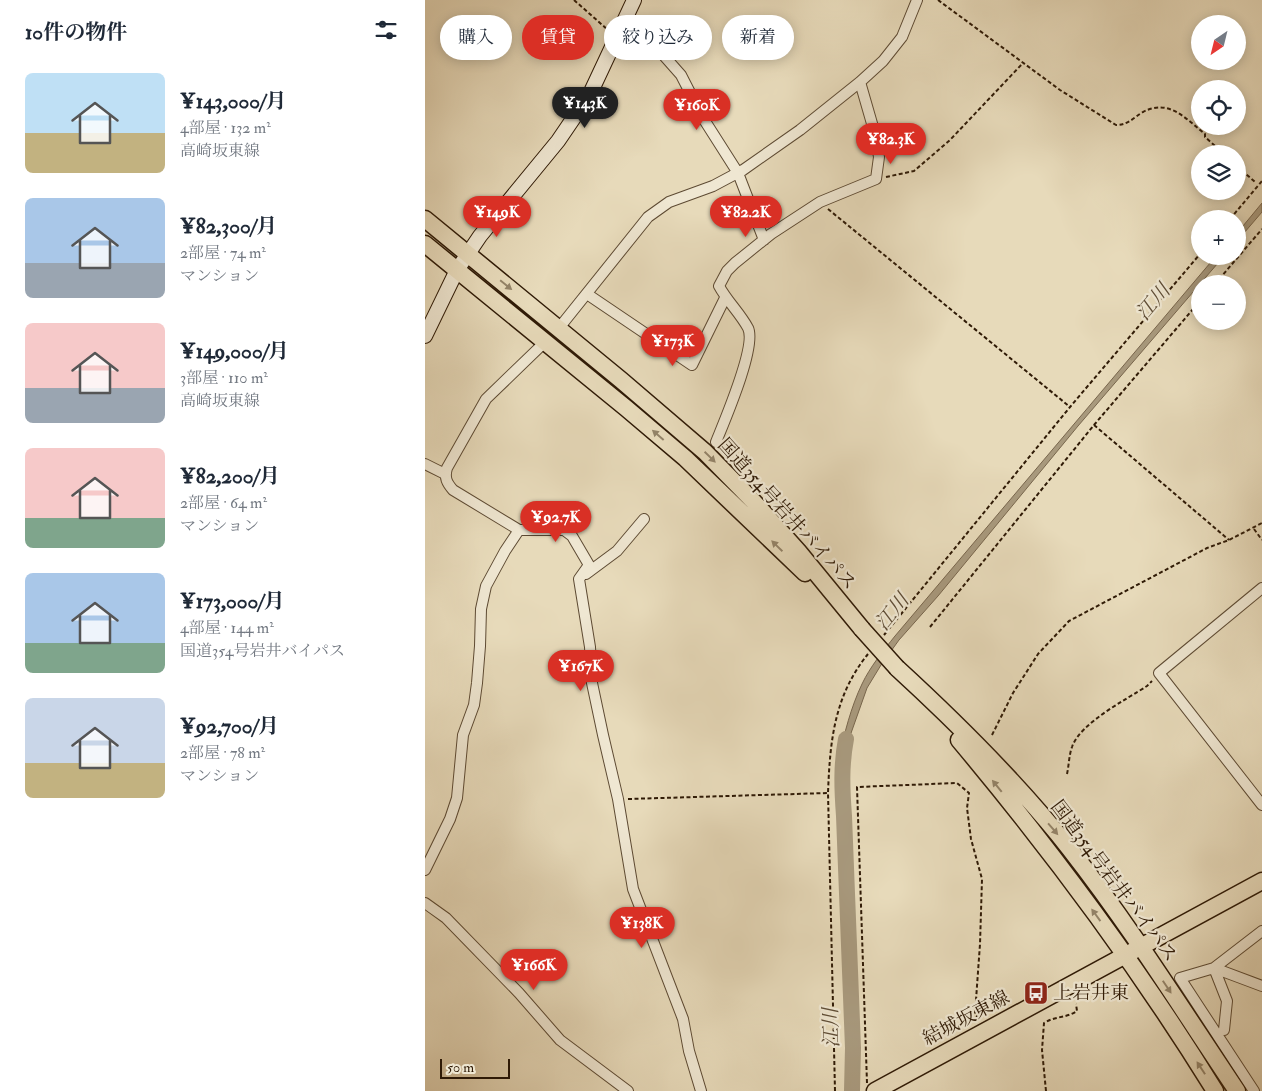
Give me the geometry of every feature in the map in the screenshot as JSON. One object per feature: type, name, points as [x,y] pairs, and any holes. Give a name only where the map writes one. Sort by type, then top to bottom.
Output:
[{"type":"main road","points":[[628,15],[634,0]]},
{"type":"main road","points":[[425,336],[457,270],[490,223],[573,121],[590,94],[606,60]]},
{"type":"main road","name":"国道354号岩井バイパス","points":[[425,219],[685,433],[725,472],[798,551],[1015,808],[1125,955],[1215,1091]]},
{"type":"main road","name":"国道354号岩井バイパス","points":[[425,244],[685,458],[862,629]]},
{"type":"main road","name":"国道354号岩井バイパス","points":[[897,668],[941,707],[1009,778],[1069,848],[1140,947],[1237,1091]]},
{"type":"main road","name":"結城坂東線","points":[[875,1091],[1262,882]]},
{"type":"street","points":[[559,328],[648,217],[669,202],[713,186],[738,173],[800,130],[883,61],[902,37],[917,0]]},
{"type":"street","points":[[668,60],[681,75],[703,118],[738,173],[764,240]]},
{"type":"street","points":[[715,442],[733,404],[750,340],[748,329],[725,298],[719,286],[727,271],[764,240],[820,202],[876,179],[879,157],[875,134],[860,82]]},
{"type":"street","points":[[587,294],[693,365],[725,298]]},
{"type":"street","points":[[545,342],[486,399],[445,474],[447,483],[453,490],[519,530],[564,530],[572,536],[589,565],[579,578],[590,647],[593,684],[618,799],[633,889],[683,1019],[689,1052],[701,1091]]},
{"type":"street","points":[[425,464],[445,474]]},
{"type":"street","points":[[579,578],[617,551],[644,518]]},
{"type":"street","points":[[425,870],[450,818],[457,798],[463,735],[473,705],[477,683],[481,646],[481,609],[487,586],[505,551],[519,530]]},
{"type":"street","points":[[1262,588],[1159,673],[1262,805]]},
{"type":"street","points":[[425,903],[446,918],[519,993],[560,1040],[628,1091]]},
{"type":"street","points":[[1254,1091],[1180,978],[1214,968],[1262,931]]},
{"type":"street","points":[[1214,968],[1262,986]]},
{"type":"street","points":[[1214,968],[1227,1001],[1224,1030]]},
{"type":"path","points":[[574,0],[604,27]]},
{"type":"path","points":[[938,0],[1060,90],[1116,126],[1125,125],[1145,112],[1157,107],[1172,109],[1205,134],[1205,137],[1214,145]]},
{"type":"path","points":[[876,179],[914,171],[950,140],[1023,63]]},
{"type":"path","points":[[1246,174],[1255,182]]},
{"type":"path","points":[[1238,210],[1262,181]]},
{"type":"path","points":[[820,202],[1018,364],[1039,384],[1070,407]]},
{"type":"path","points":[[1223,275],[1262,230]]},
{"type":"path","points":[[883,636],[1070,407],[1191,265]]},
{"type":"path","points":[[930,627],[1094,425],[1191,312]]},
{"type":"path","points":[[1094,425],[1229,540]]},
{"type":"path","points":[[992,735],[1013,693],[1038,654],[1069,621],[1207,548],[1262,524]]},
{"type":"path","points":[[1254,528],[1262,540]]},
{"type":"path","points":[[835,1091],[828,793],[829,762],[833,725],[845,693],[858,667],[870,652]]},
{"type":"path","points":[[1067,774],[1072,746],[1086,728],[1112,707],[1147,686],[1159,673]]},
{"type":"path","points":[[867,1091],[857,787],[957,783],[969,793],[967,808],[971,839],[982,879],[975,1014],[985,1030]]},
{"type":"path","points":[[618,799],[828,793]]},
{"type":"path","points":[[1046,1091],[1042,1050],[1044,1023],[1071,1015],[1077,1011],[1075,1004]]},
{"type":"shaded area","points":[[1262,203],[1262,212],[1246,231],[1246,222]]},
{"type":"shaded area","points":[[1208,265],[1216,265],[1208,275],[1200,275]]},
{"type":"shaded area","points":[[1191,286],[1191,294],[899,640],[867,688],[850,736],[845,761],[839,759],[848,721],[862,684],[881,653]]},
{"type":"waterway","name":"江川","points":[[846,739],[842,787],[853,1048],[852,1091]]},
{"type":"place","name":"上岩井東","points":[[1036,993]]}]
